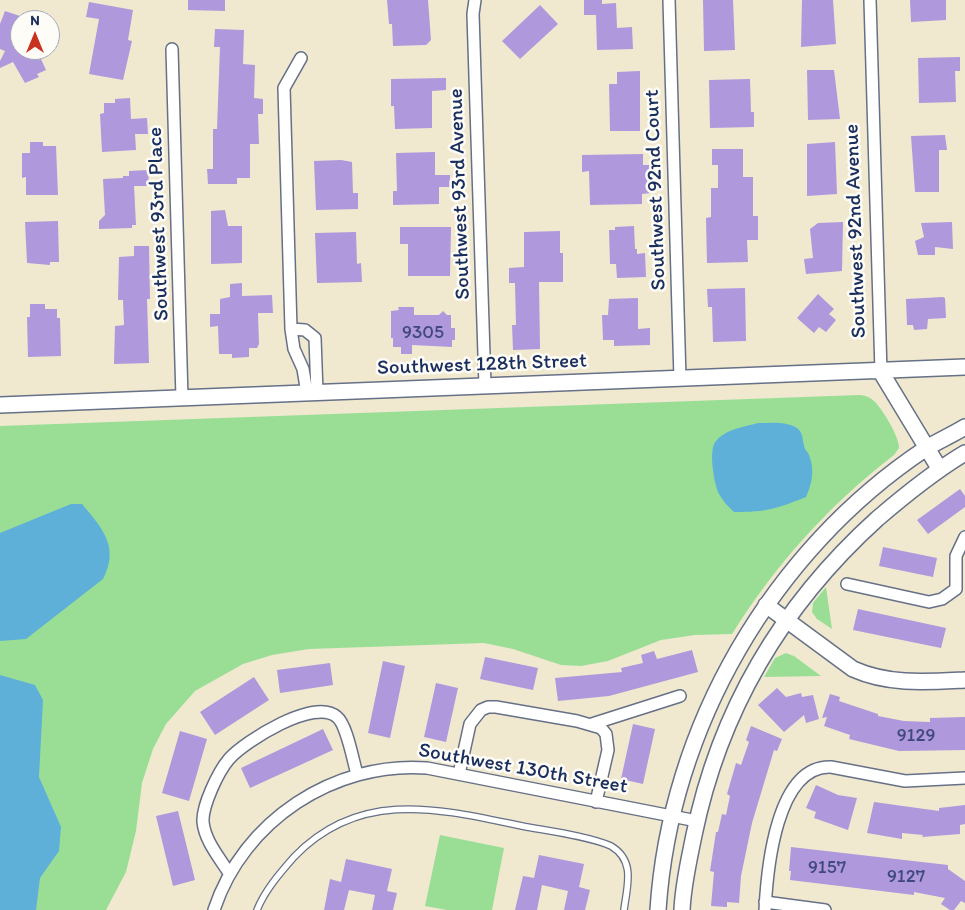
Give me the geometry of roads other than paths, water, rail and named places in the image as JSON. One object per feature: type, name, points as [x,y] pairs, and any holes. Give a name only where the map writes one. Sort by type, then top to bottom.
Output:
[{"type":"street","name":"Southwest 93rd Avenue","points":[[475,0],[484,386]]},
{"type":"street","name":"Southwest 92nd Court","points":[[669,0],[680,379]]},
{"type":"street","name":"Southwest 92nd Avenue","points":[[870,0],[881,372],[939,468]]},
{"type":"street","name":"Southwest 93rd Place","points":[[172,49],[182,398]]},
{"type":"street","points":[[301,58],[284,88],[291,329],[294,349],[312,393]]},
{"type":"street","points":[[291,329],[305,330],[315,338],[312,393]]},
{"type":"street","name":"Southwest 128th Street","points":[[0,404],[881,372],[965,367]]},
{"type":"street","points":[[658,910],[660,875],[684,769],[702,720],[728,667],[766,605],[790,574],[828,531],[882,481],[927,448],[965,427]]},
{"type":"street","points":[[682,910],[697,821],[723,733],[753,673],[785,621],[842,551],[901,498],[939,468],[965,453]]},
{"type":"street","points":[[847,584],[929,602],[960,592],[956,556],[965,537]]},
{"type":"street","points":[[766,605],[853,670],[866,675],[882,680],[899,681],[965,680]]},
{"type":"street","points":[[592,724],[680,696]]},
{"type":"street","points":[[459,774],[470,724],[481,710],[496,706],[592,724],[601,728],[606,734],[608,742],[596,802]]},
{"type":"street","points":[[229,873],[208,840],[203,815],[218,776],[236,752],[261,735],[290,720],[316,712],[331,713],[341,722],[357,774]]},
{"type":"street","name":"Southwest 130th Street","points":[[214,910],[229,873],[249,844],[273,821],[308,796],[334,782],[382,768],[409,767],[459,774],[697,821]]},
{"type":"street","points":[[825,910],[765,906],[776,835],[787,798],[797,781],[807,772],[819,767],[836,767],[905,781],[965,778]]},
{"type":"lane","points":[[257,910],[267,892],[287,865],[306,846],[325,832],[363,815],[386,809],[412,808],[433,809],[477,816],[611,846],[624,856],[628,866],[624,910]]},
{"type":"water","points":[[758,423],[783,423],[799,430],[812,466],[810,487],[806,497],[787,504],[771,509],[734,512],[724,501],[717,489],[712,451],[720,437],[730,431]]},
{"type":"water","points":[[71,504],[82,504],[96,521],[106,538],[110,557],[103,579],[26,639],[0,641],[0,533]]},
{"type":"water","points":[[0,675],[35,685],[43,700],[39,777],[61,827],[59,851],[40,878],[36,910],[0,910]]}]
